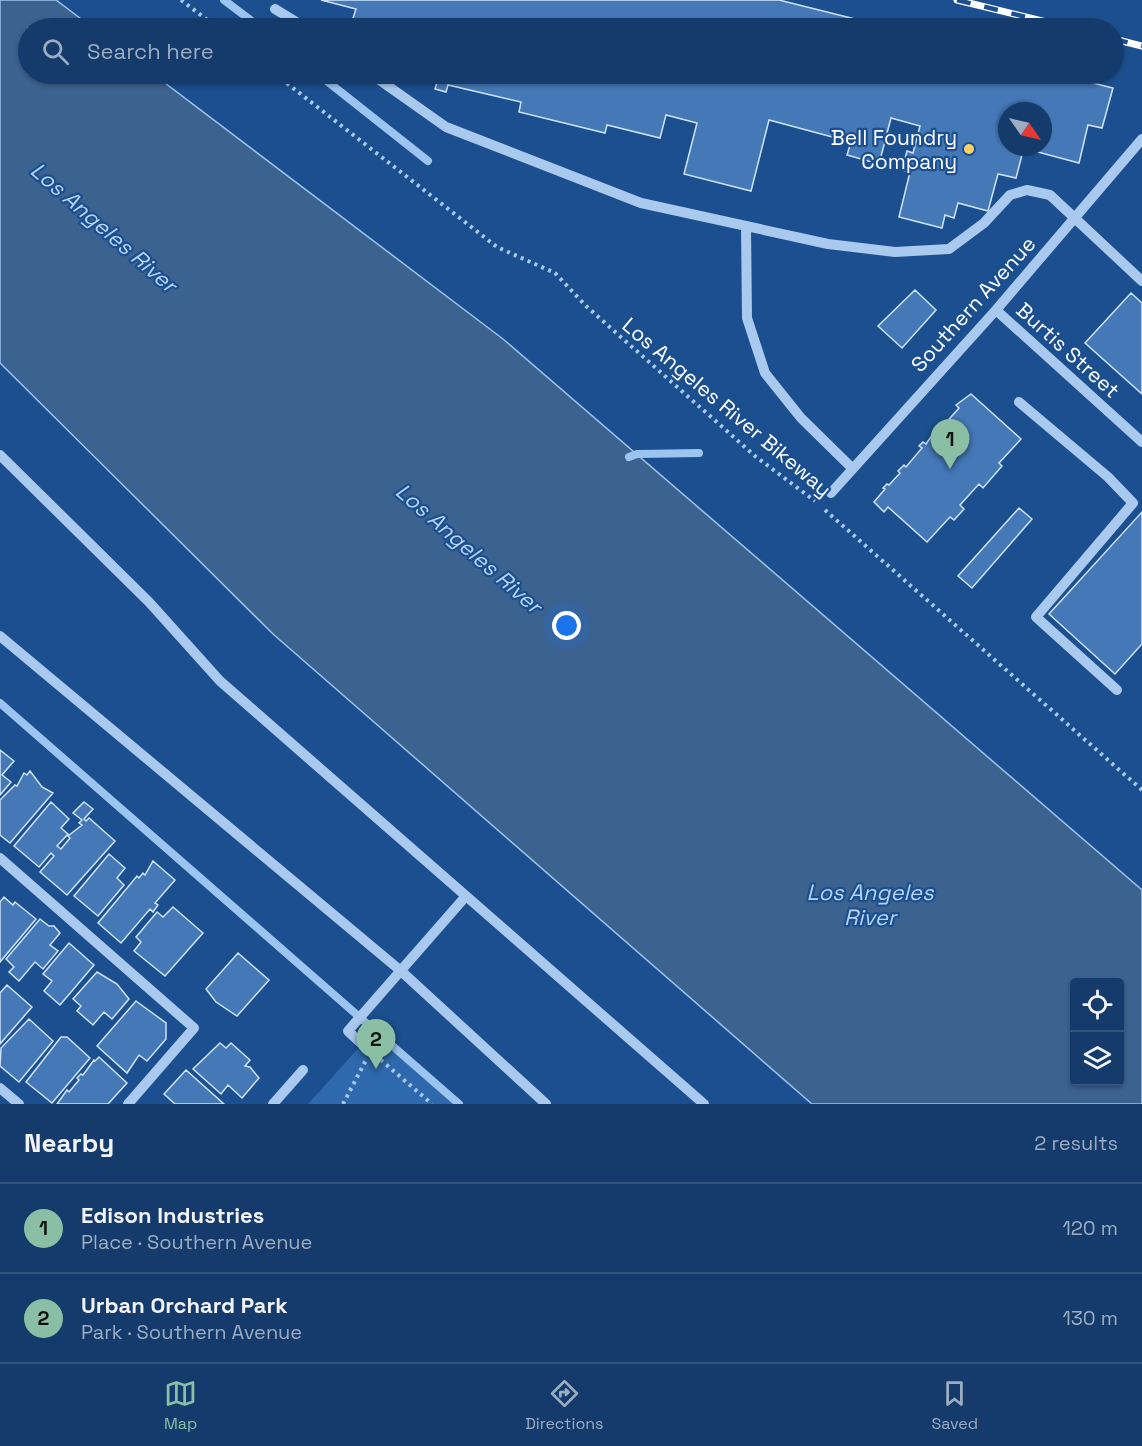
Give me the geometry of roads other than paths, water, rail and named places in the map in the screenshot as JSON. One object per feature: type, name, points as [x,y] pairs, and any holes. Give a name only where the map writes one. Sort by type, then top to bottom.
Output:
[{"type":"street","points":[[275,9],[290,18]]},
{"type":"street","points":[[385,84],[446,127],[641,203],[828,244],[895,252],[949,249],[984,223],[1010,195],[1027,190],[1050,195],[1142,281]]},
{"type":"street","name":"Southern Avenue","points":[[831,493],[1076,219],[1142,139]]},
{"type":"street","points":[[746,226],[747,318],[765,373],[801,418],[852,468]]},
{"type":"street","name":"Burtis Street","points":[[996,310],[1142,442]]},
{"type":"street","points":[[1019,402],[1108,477],[1133,503],[1036,616],[1117,690]]},
{"type":"street","points":[[0,455],[149,602],[220,681],[704,1104]]},
{"type":"street","points":[[0,636],[401,970],[546,1104]]},
{"type":"street","points":[[0,858],[194,1028],[128,1104]]},
{"type":"street","points":[[363,1045],[348,1031],[466,896]]},
{"type":"street","points":[[273,1104],[303,1070]]},
{"type":"street","points":[[0,1088],[19,1104]]},
{"type":"water","name":"Los Angeles River","points":[[0,0],[56,0],[80,18],[18,18],[18,84],[166,84],[503,339],[1142,890],[1142,1104],[812,1104],[273,634],[0,363]]},
{"type":"waterway","points":[[224,0],[248,18]]},
{"type":"waterway","points":[[331,84],[428,161]]},
{"type":"waterway","points":[[629,457],[637,454],[699,453]]},
{"type":"waterway","points":[[0,703],[459,1104]]},
{"type":"railway","points":[[957,0],[1030,18]]},
{"type":"railway","points":[[1124,42],[1142,46]]},
{"type":"place","name":"Bell Foundry Company","points":[[969,149]]},
{"type":"place","name":"Edison Industries","points":[[950,469]]},
{"type":"place","name":"Urban Orchard Park","points":[[376,1069]]}]
